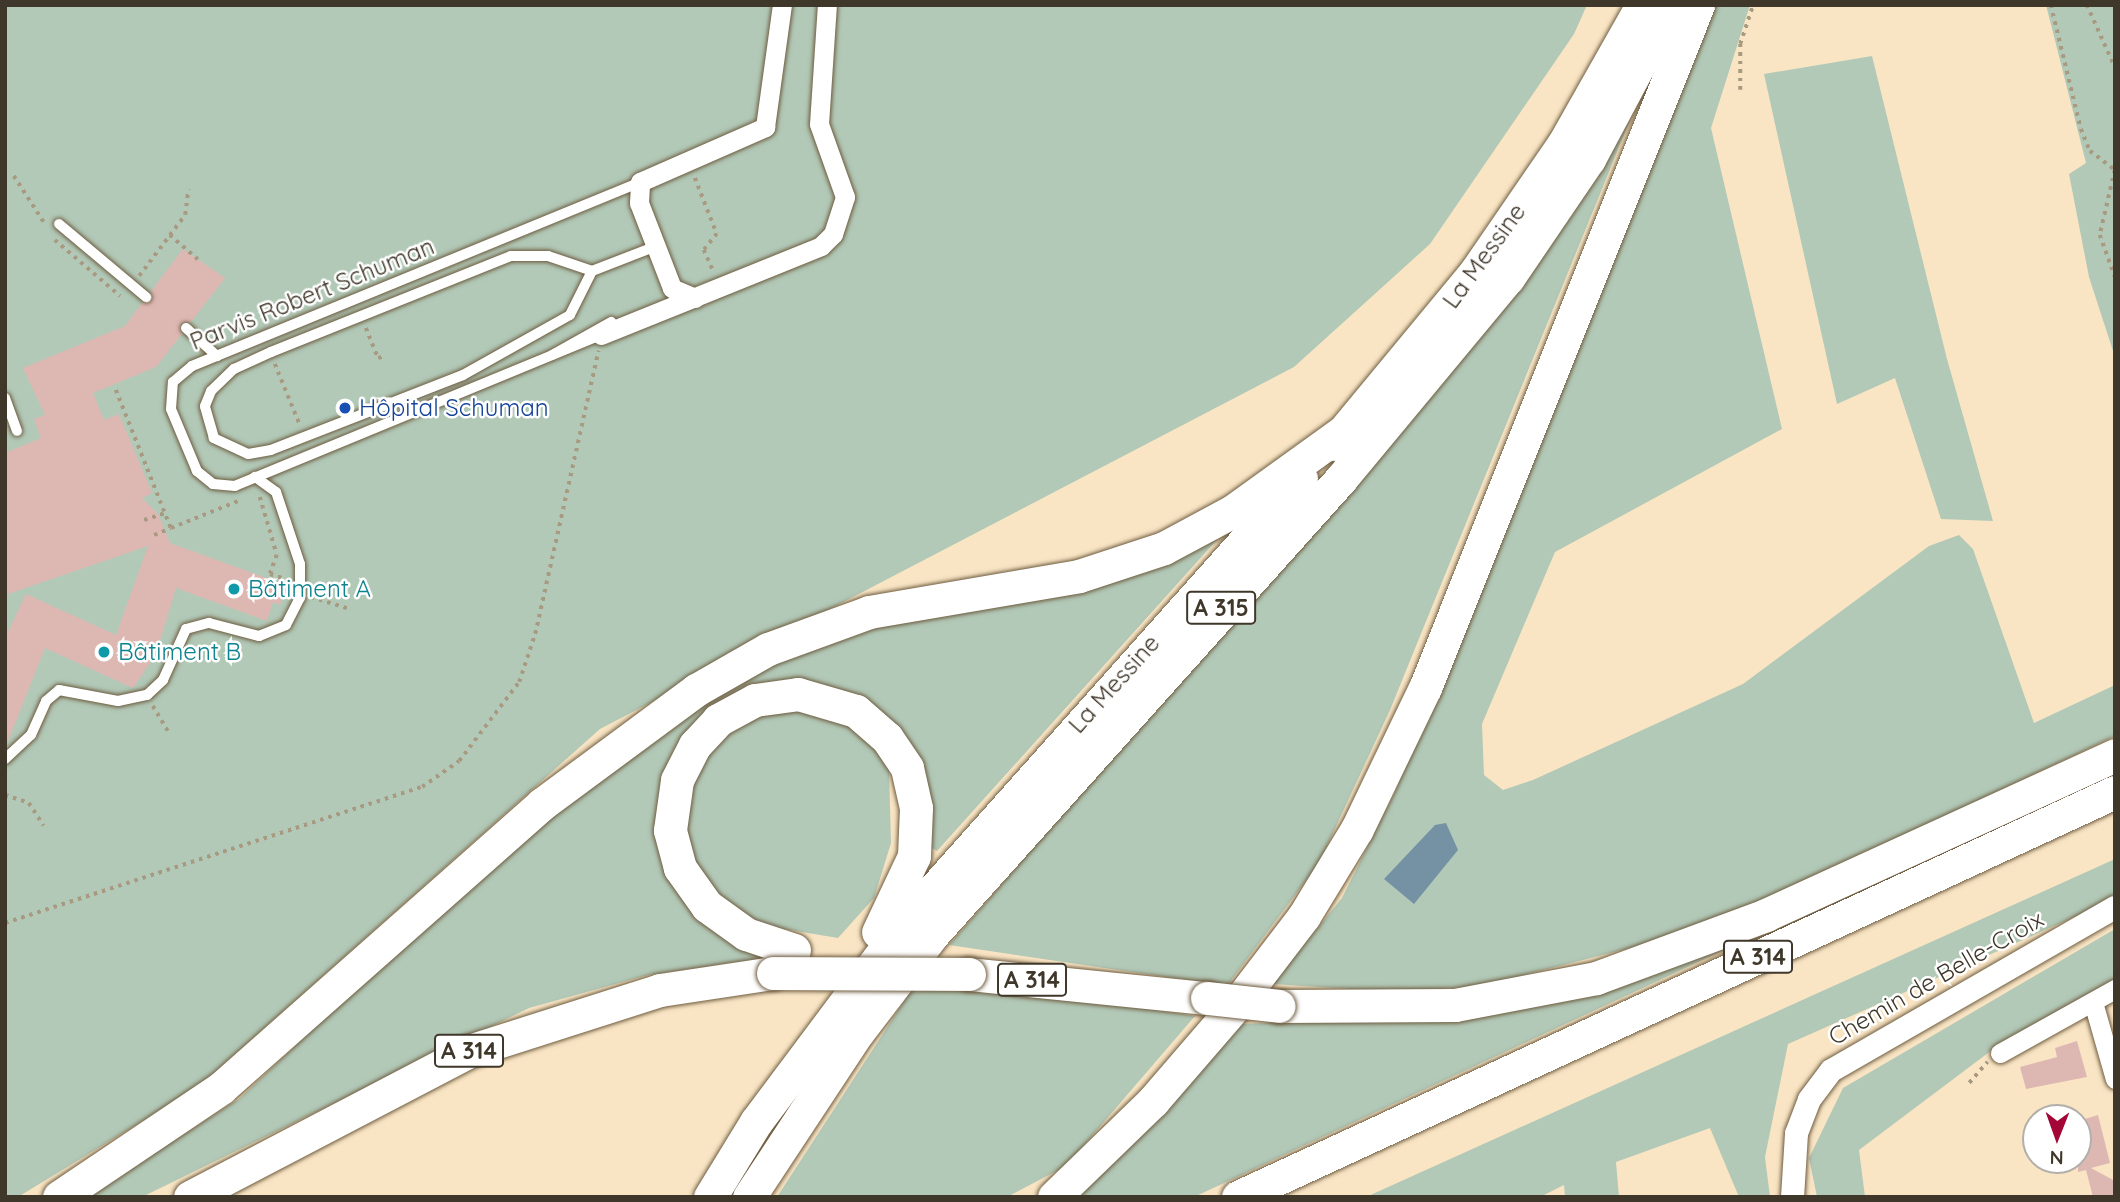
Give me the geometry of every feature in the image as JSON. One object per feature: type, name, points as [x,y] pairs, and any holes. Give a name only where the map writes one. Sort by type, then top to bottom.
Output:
[{"type":"highway","name":"La Messine","points":[[710,1197],[756,1122],[910,916],[1008,802],[1348,428],[1476,271],[1564,143],[1642,5]]},
{"type":"highway","name":"La Messine","points":[[749,1197],[850,1043],[933,934],[1340,480],[1508,278],[1589,159],[1671,5]]},
{"type":"highway","points":[[1054,1197],[1153,1101],[1236,1005],[1304,916],[1357,830],[1425,688],[1698,5]]},
{"type":"highway","points":[[59,1197],[220,1087],[542,804],[696,690],[768,649],[869,612],[1033,586],[1153,552],[1233,511],[1348,428]]},
{"type":"highway","points":[[756,1122],[888,916],[908,875],[917,832],[907,768],[887,737],[856,711],[798,694],[755,700],[705,732],[677,780],[670,830],[680,868],[707,906],[784,962]]},
{"type":"highway","name":"A 314","points":[[190,1197],[469,1051],[612,1002],[784,962],[974,969],[1095,986],[1279,1006],[1455,1005],[1596,978],[1766,915],[2115,755]]},
{"type":"highway","name":"A 314","points":[[1238,1197],[2115,792]]},
{"type":"highway","points":[[1282,1197],[1358,1158],[1402,1121]]},
{"type":"street","points":[[695,298],[672,288],[639,203],[640,182],[765,127],[782,5]]},
{"type":"street","points":[[601,335],[821,246],[841,221],[845,197],[817,101],[827,5]]},
{"type":"street","name":"Chemin de Belle-Croix","points":[[1792,1197],[1796,1133],[1809,1099],[1831,1070],[2115,907]]},
{"type":"street","points":[[2000,1053],[2115,989]]},
{"type":"street","points":[[2093,1002],[2115,1079]]},
{"type":"lane","name":"Parvis Robert Schuman","points":[[601,335],[255,477],[224,486],[204,479],[171,409],[173,382],[217,356],[640,182]]},
{"type":"lane","points":[[59,225],[146,297]]},
{"type":"lane","points":[[592,271],[654,247]]},
{"type":"lane","name":"Parvis Robert Schuman","points":[[511,256],[548,256],[592,271],[570,315],[541,336],[338,427],[306,439],[247,454],[214,438],[205,406],[211,391],[234,369],[361,315],[511,256]]},
{"type":"lane","name":"Parvis Robert Schuman","points":[[549,358],[591,328],[639,320]]},
{"type":"lane","points":[[186,328],[217,356]]},
{"type":"lane","points":[[5,398],[18,431]]},
{"type":"lane","points":[[5,759],[31,735],[46,701],[59,690],[118,701],[147,695],[163,680],[186,629],[209,624],[259,636],[274,633],[295,611],[300,564],[276,492],[255,477]]},
{"type":"path","points":[[1740,90],[1740,44],[1753,5]]},
{"type":"path","points":[[2051,5],[2081,129],[2102,162],[2115,170],[2100,235],[2115,277]]},
{"type":"path","points":[[2087,5],[2115,67]]},
{"type":"path","points":[[688,162],[717,234],[704,250],[720,287]]},
{"type":"path","points":[[132,286],[185,215],[188,189]]},
{"type":"path","points":[[170,235],[198,259]]},
{"type":"path","points":[[361,315],[378,358],[385,356]]},
{"type":"path","points":[[5,923],[422,787],[459,761],[519,682],[535,634],[601,335]]},
{"type":"path","points":[[271,352],[306,439]]},
{"type":"path","points":[[144,520],[165,513]]},
{"type":"path","points":[[154,535],[171,528]]},
{"type":"path","points":[[147,695],[170,734]]},
{"type":"path","points":[[5,795],[29,803],[44,826]]},
{"type":"path","points":[[1969,1083],[2000,1053]]},
{"type":"green space","points":[[5,5],[1587,5],[1574,34],[1430,244],[1294,367],[600,729],[198,1087],[18,1197],[5,1197]]},
{"type":"green space","points":[[1715,5],[1750,5],[1711,128],[1782,429],[1555,552],[1482,724],[1484,775],[1503,790],[1533,780],[1743,684],[1929,546],[1959,535],[1973,549],[2034,723],[2115,685],[2115,736],[1712,927],[1481,986],[1398,992],[1272,984],[1342,898],[1395,792]]},
{"type":"green space","points":[[2046,5],[2115,5],[2115,357],[2089,277],[2069,174],[2086,163]]},
{"type":"green space","points":[[1872,56],[1947,359],[1993,521],[1941,519],[1895,378],[1837,404],[1764,74]]},
{"type":"green space","points":[[1630,120],[1390,710],[1319,863],[1227,986],[949,945],[1526,280]]},
{"type":"green space","points":[[1231,524],[937,851],[923,843],[927,808],[843,690],[712,711],[664,858],[772,957],[648,975],[529,1008],[142,1197],[84,1197],[239,1099],[511,843],[741,677],[884,617]]},
{"type":"green space","points":[[819,707],[872,739],[889,768],[891,843],[874,898],[838,938],[766,926],[720,901],[694,870],[680,830],[697,762],[724,731],[753,714]]},
{"type":"green space","points":[[2115,859],[2115,899],[1788,1044],[1765,1157],[1770,1197],[1739,1197],[1710,1128],[1616,1162],[1619,1197],[1565,1197],[1564,1185],[1540,1197],[1366,1197]]},
{"type":"green space","points":[[2115,929],[2115,983],[1992,1050],[1859,1150],[1865,1197],[1817,1197],[1809,1158],[1843,1088]]},
{"type":"green space","points":[[1737,944],[1194,1197],[1069,1197],[1240,1024],[1436,1017],[1561,998]]},
{"type":"green space","points":[[916,983],[1009,987],[1195,1016],[1066,1166],[1007,1197],[777,1197]]},
{"type":"water","points":[[1446,823],[1458,850],[1414,904],[1384,879],[1435,825]]},
{"type":"building","points":[[183,249],[225,278],[191,322],[180,324],[182,334],[156,367],[93,393],[104,420],[119,414],[152,493],[142,498],[158,514],[170,543],[286,585],[280,605],[273,602],[267,621],[176,588],[156,654],[133,688],[45,648],[5,749],[5,638],[26,594],[116,635],[148,546],[5,595],[5,453],[41,438],[34,419],[45,415],[23,368],[125,326],[142,303],[152,301],[151,291]]},
{"type":"building","points":[[2077,1041],[2087,1077],[2026,1089],[2020,1067],[2057,1057],[2055,1048]]},
{"type":"building","points":[[2098,1115],[2110,1163],[2092,1168],[2092,1117]]},
{"type":"building","points":[[2092,1169],[2115,1181],[2115,1197],[2093,1197],[2087,1174],[2092,1174]]},
{"type":"place","name":"Hôpital Schuman","points":[[345,408]]},
{"type":"place","name":"Bâtiment A","points":[[234,589]]},
{"type":"place","name":"Bâtiment B","points":[[104,652]]}]
